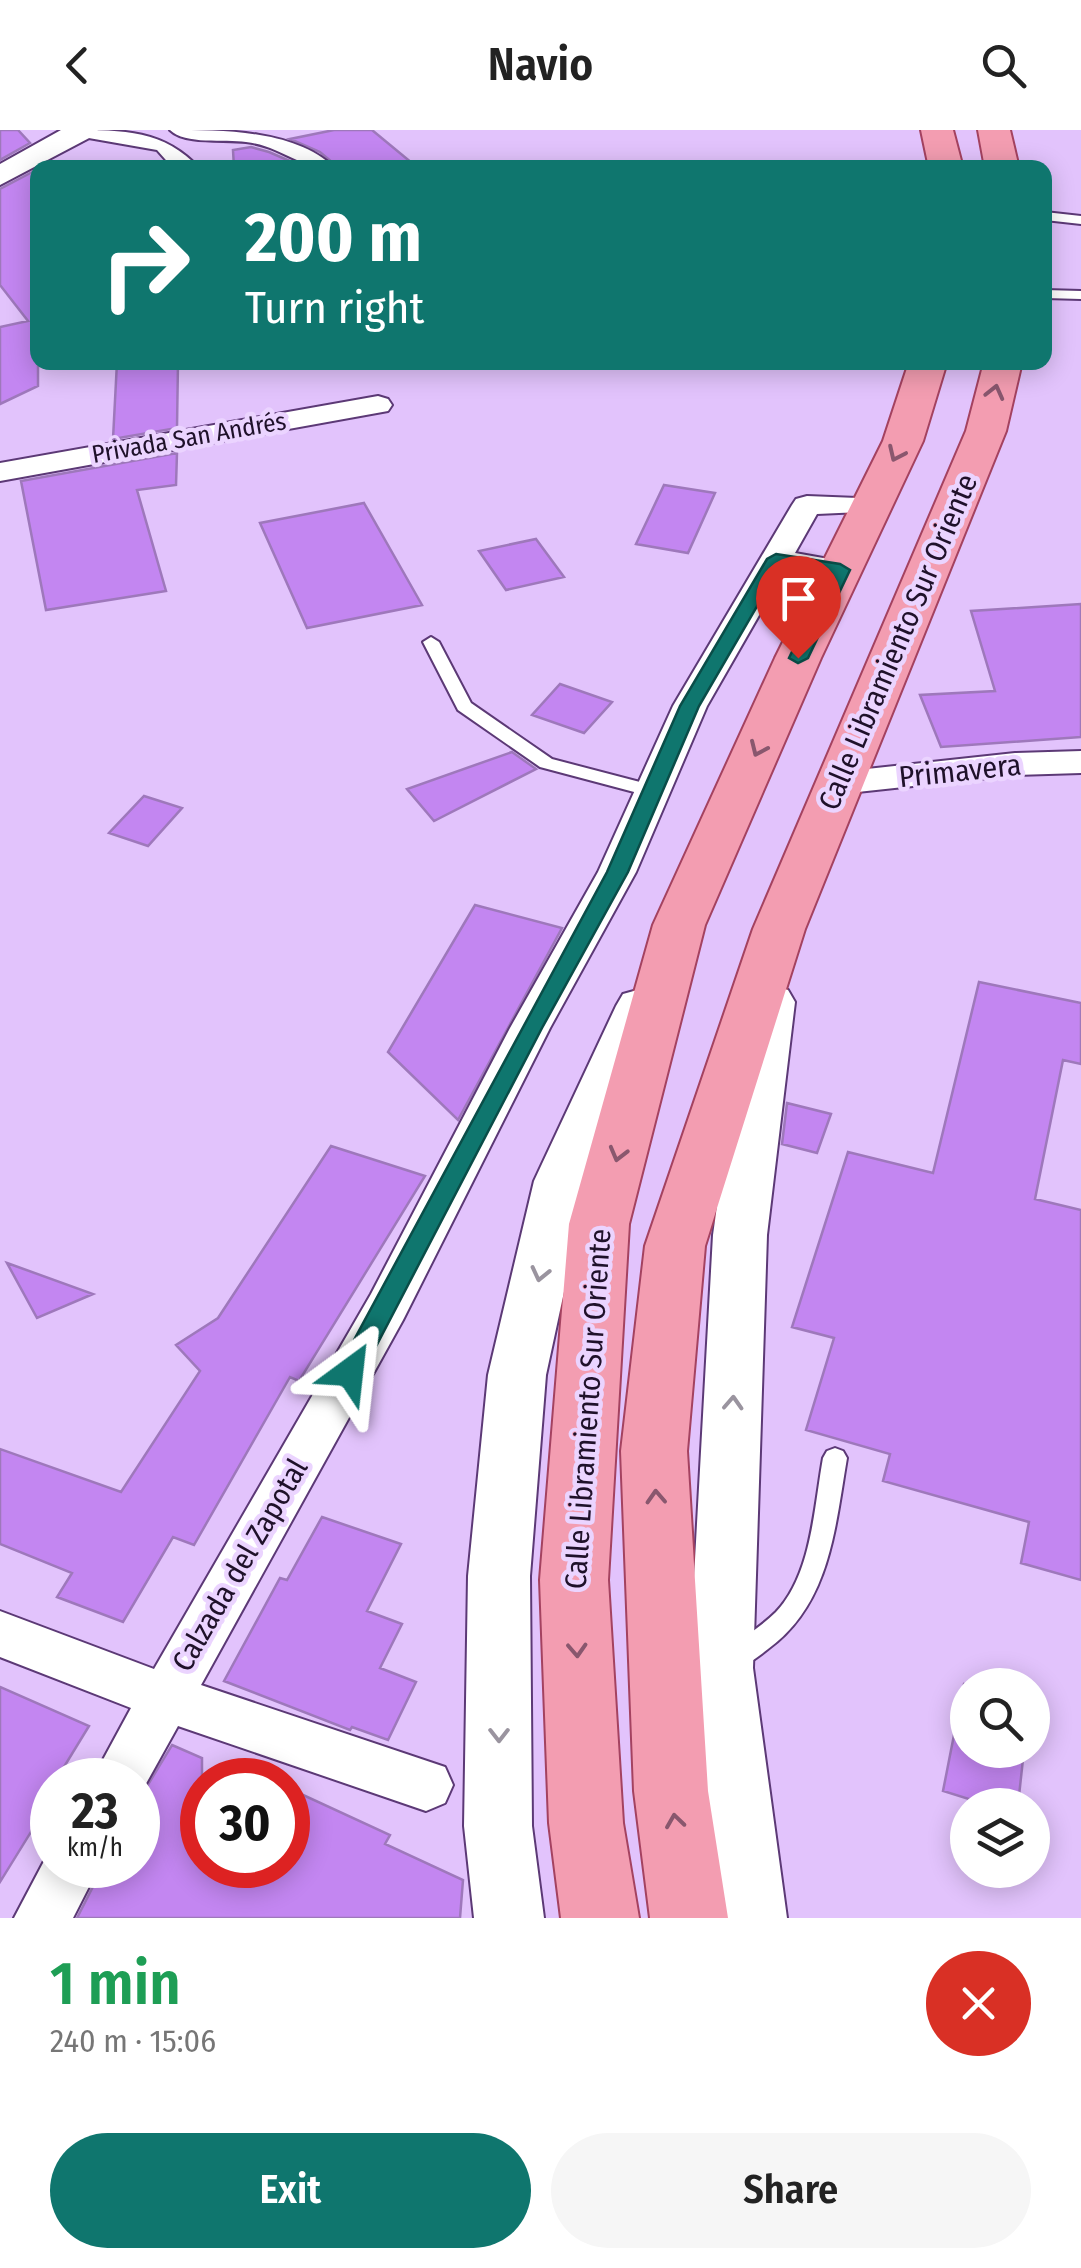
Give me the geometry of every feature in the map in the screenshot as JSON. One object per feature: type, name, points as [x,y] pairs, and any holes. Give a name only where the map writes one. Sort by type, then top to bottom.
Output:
[{"type":"main road","points":[[937,130],[944,160]]},
{"type":"main road","points":[[994,130],[1000,160]]},
{"type":"main road","name":"Calle Libramiento Sur Oriente","points":[[600,1918],[586,1824],[574,1580],[599,1224],[679,924],[902,441],[925,370]]},
{"type":"main road","name":"Calle Libramiento Sur Oriente","points":[[689,1918],[671,1791],[654,1451],[675,1246],[779,928],[986,431],[1001,370]]},
{"type":"street","points":[[0,176],[83,130],[164,144],[179,160]]},
{"type":"street","points":[[182,130],[265,133],[299,144],[315,160]]},
{"type":"street","name":"Privada San Andrés","points":[[0,472],[378,405]]},
{"type":"street","name":"Calzada del Zapotal","points":[[131,1758],[387,1307],[530,1028],[617,872],[690,706],[807,506],[872,505]]},
{"type":"street","points":[[776,559],[840,570]]},
{"type":"street","name":"Primavera","points":[[839,783],[1015,764],[1081,762]]},
{"type":"street","points":[[510,1918],[498,1826],[500,1576],[517,1375],[560,1181],[679,924]]},
{"type":"street","points":[[752,1918],[721,1668],[740,1235],[779,928]]},
{"type":"street","points":[[0,1634],[164,1698],[426,1784]]},
{"type":"street","points":[[42,1918],[59,1888]]},
{"type":"lane","points":[[1052,217],[1081,220]]},
{"type":"lane","points":[[1052,294],[1081,295]]},
{"type":"lane","points":[[431,642],[464,706],[546,763],[653,791]]},
{"type":"lane","points":[[721,1668],[785,1620],[801,1600],[836,1458]]},
{"type":"building","points":[[0,130],[18,130],[30,143],[0,160]]},
{"type":"building","points":[[334,130],[372,130],[408,160],[330,160],[290,139]]},
{"type":"building","points":[[251,147],[288,160],[234,160],[233,150]]},
{"type":"building","points":[[30,173],[30,370],[38,370],[38,386],[0,404],[0,327],[28,321],[0,285],[0,189]]},
{"type":"building","points":[[117,370],[178,370],[177,428],[113,439]]},
{"type":"building","points":[[177,453],[176,485],[137,490],[166,591],[46,610],[21,481]]},
{"type":"building","points":[[664,485],[715,493],[688,553],[636,544]]},
{"type":"building","points":[[364,503],[422,605],[307,628],[260,523]]},
{"type":"building","points":[[536,539],[564,577],[506,590],[479,551]]},
{"type":"building","points":[[1081,604],[1081,737],[941,747],[920,695],[995,691],[971,611]]},
{"type":"building","points":[[560,684],[612,702],[584,733],[532,715]]},
{"type":"building","points":[[512,752],[536,769],[434,821],[407,789]]},
{"type":"building","points":[[144,796],[182,808],[148,846],[109,833]]},
{"type":"building","points":[[475,905],[562,928],[458,1120],[388,1052]]},
{"type":"building","points":[[979,982],[1081,1003],[1081,1064],[1063,1060],[1035,1199],[1081,1210],[1081,1580],[1021,1563],[1029,1522],[883,1481],[890,1454],[806,1430],[834,1338],[792,1327],[848,1152],[933,1173]]},
{"type":"building","points":[[787,1103],[831,1114],[817,1153],[782,1144]]},
{"type":"building","points":[[331,1146],[425,1176],[299,1381],[290,1377],[194,1545],[173,1537],[123,1622],[57,1597],[72,1573],[0,1544],[0,1449],[121,1492],[200,1371],[176,1345],[218,1318]]},
{"type":"building","points":[[7,1263],[93,1294],[37,1318]]},
{"type":"building","points":[[322,1517],[401,1544],[367,1611],[402,1624],[380,1668],[416,1682],[388,1740],[352,1727],[350,1730],[224,1681],[280,1578],[287,1580]]},
{"type":"building","points":[[0,1687],[89,1726],[69,1758],[30,1758],[30,1834],[0,1882]]},
{"type":"building","points":[[172,1745],[202,1758],[180,1758],[180,1888],[310,1888],[310,1798],[390,1835],[385,1844],[463,1880],[460,1918],[77,1918],[92,1888],[160,1888],[160,1765]]},
{"type":"building","points":[[950,1755],[950,1768],[1022,1768],[1020,1788],[943,1791]]},
{"type":"route","points":[[350,1372],[530,1028],[617,872],[690,706],[776,559],[840,570],[798,658]]}]
